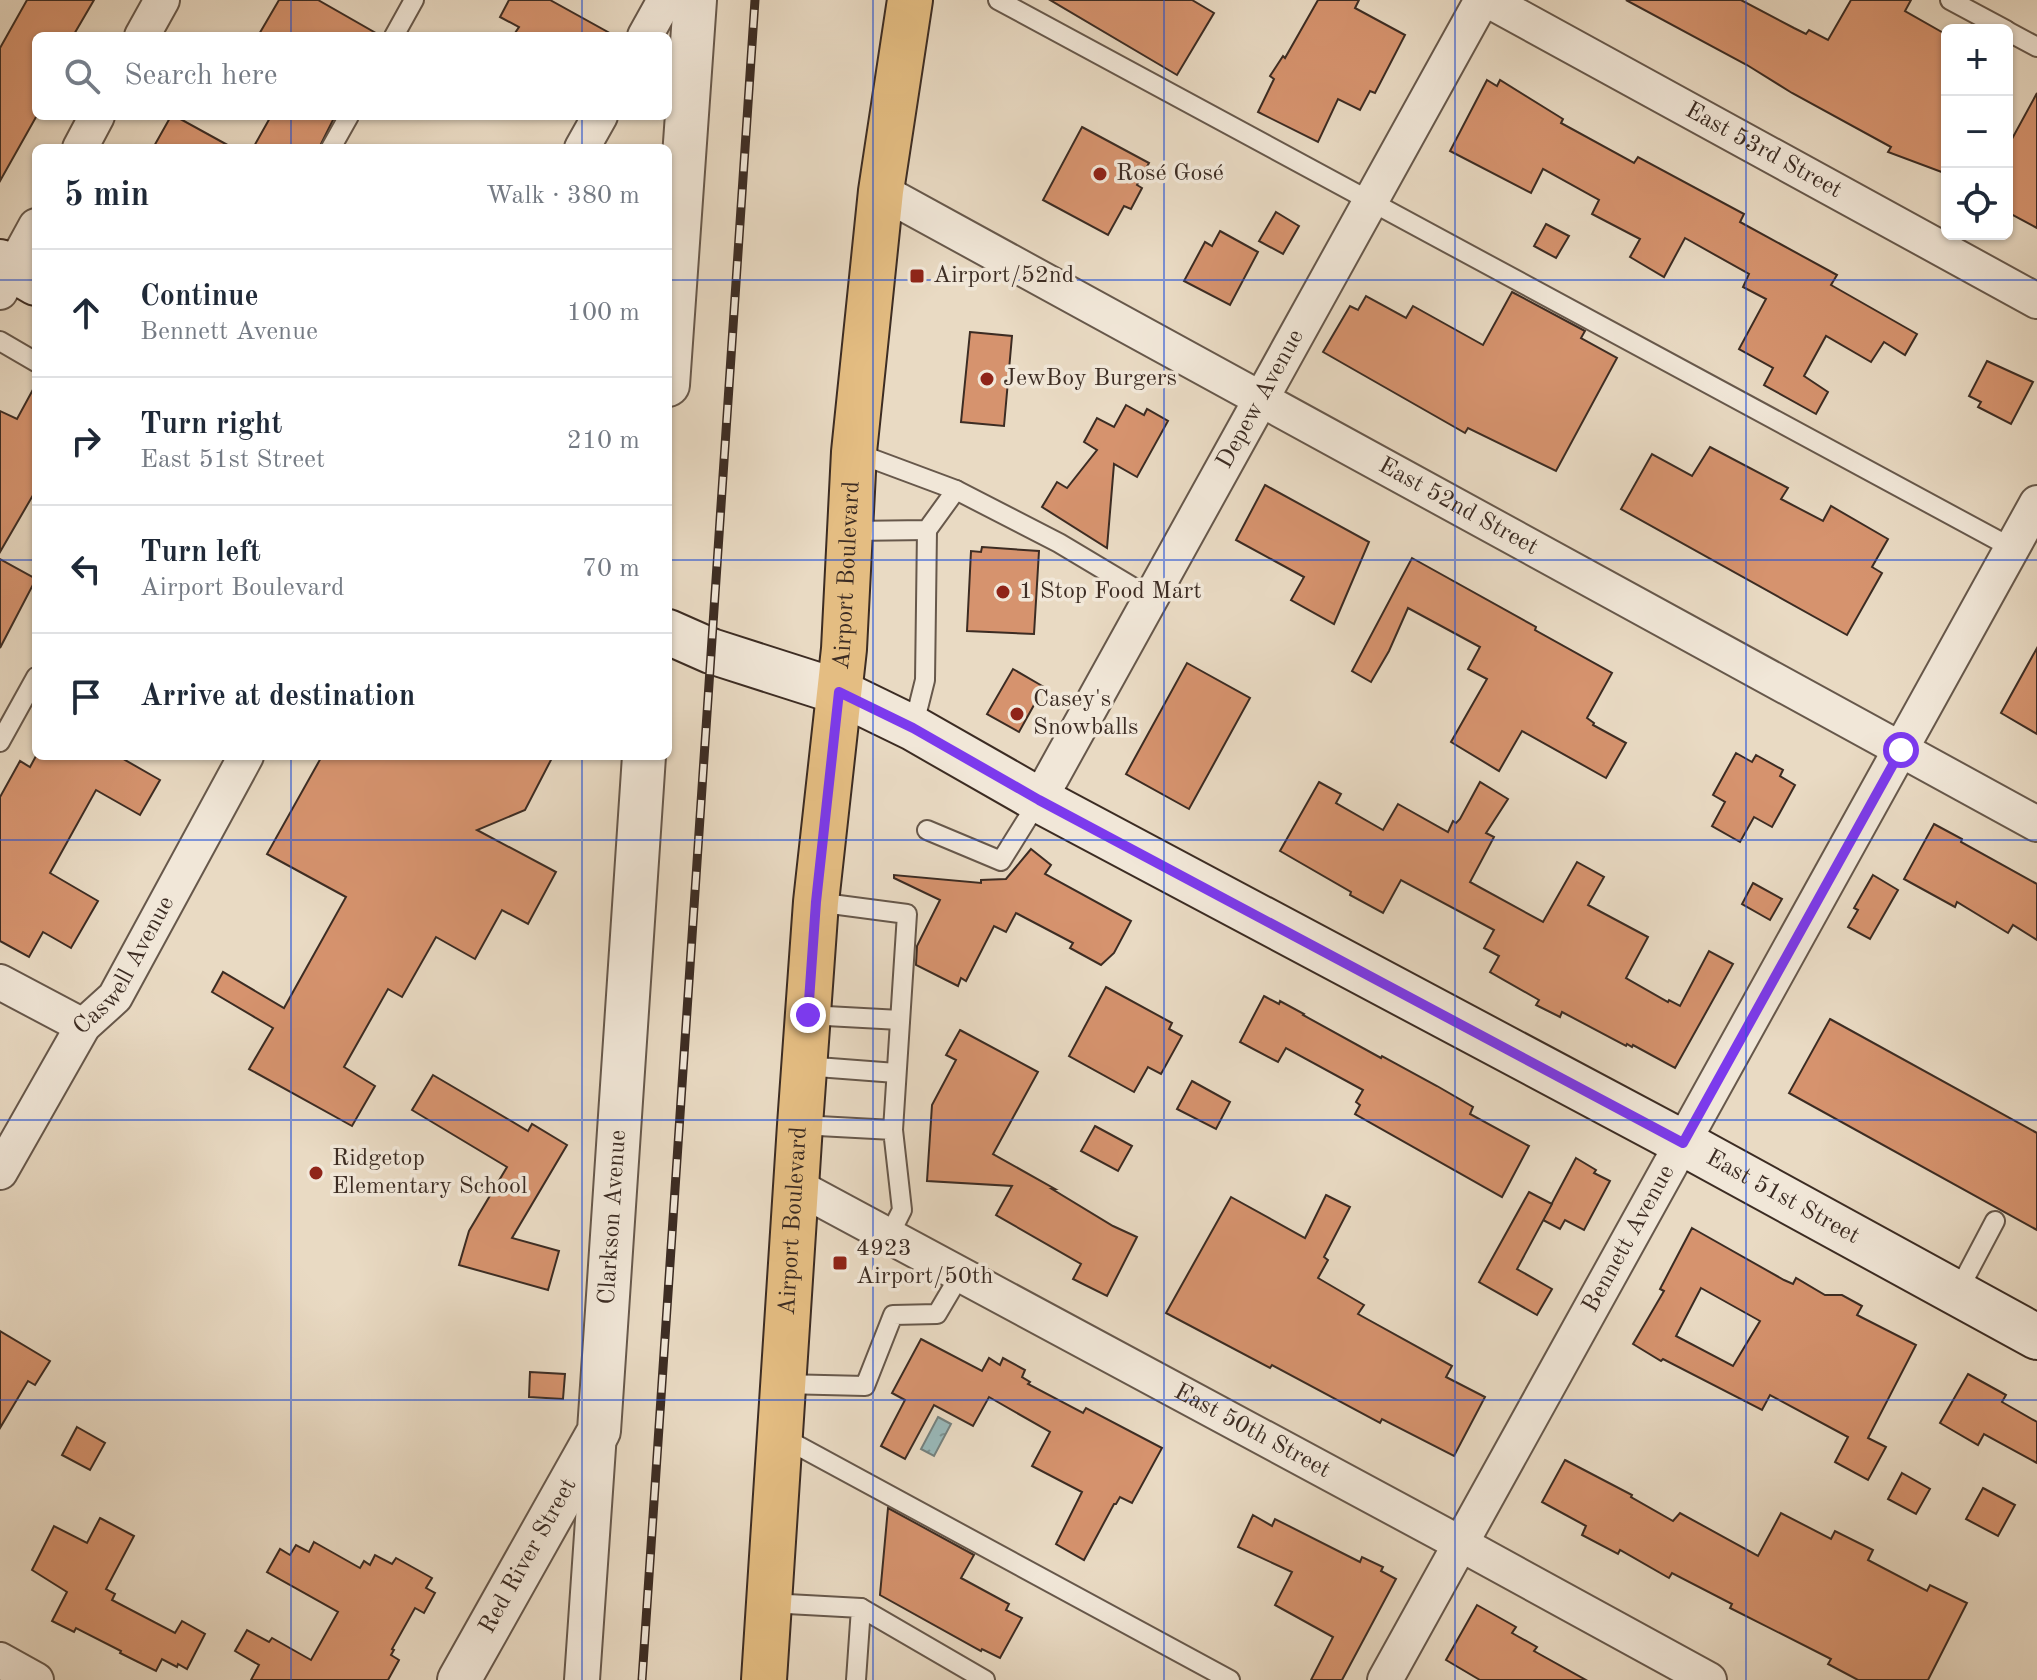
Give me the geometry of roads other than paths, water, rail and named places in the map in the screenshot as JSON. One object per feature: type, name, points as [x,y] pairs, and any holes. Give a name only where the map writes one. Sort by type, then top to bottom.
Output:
[{"type":"main road","name":"Airport Boulevard","points":[[764,1680],[816,902],[844,649],[854,452],[881,191],[910,0]]},
{"type":"main road","name":"East 51st Street","points":[[672,634],[711,651],[839,692],[913,728],[1039,800],[1683,1143],[1957,1293],[2030,1328]]},
{"type":"street","points":[[144,32],[162,0]]},
{"type":"street","points":[[647,32],[665,0]]},
{"type":"street","points":[[672,328],[695,0]]},
{"type":"street","name":"Depew Avenue","points":[[1039,800],[1485,0]]},
{"type":"street","name":"East 53rd Street","points":[[1485,0],[2037,301]]},
{"type":"street","points":[[82,144],[95,120]]},
{"type":"street","points":[[584,144],[598,120]]},
{"type":"street","name":"East 52nd Street","points":[[881,191],[2037,824]]},
{"type":"street","points":[[12,276],[32,234]]},
{"type":"street","name":"Bennett Avenue","points":[[1385,1680],[2037,503]]},
{"type":"street","name":"Caswell Avenue","points":[[0,1172],[83,1026],[115,997],[244,760]]},
{"type":"street","name":"Clarkson Avenue","points":[[582,1680],[644,760]]},
{"type":"street","points":[[0,982],[83,1026]]},
{"type":"street","name":"East 50th Street","points":[[796,1186],[1709,1680]]},
{"type":"street","name":"Red River Street","points":[[459,1680],[599,1431]]},
{"type":"street","points":[[0,1660],[36,1680]]},
{"type":"lane","points":[[396,32],[414,0]]},
{"type":"lane","points":[[998,0],[2012,548]]},
{"type":"lane","points":[[1950,0],[1995,24]]},
{"type":"lane","points":[[2013,34],[2037,47]]},
{"type":"lane","points":[[333,144],[347,120]]},
{"type":"lane","points":[[0,341],[32,360]]},
{"type":"lane","points":[[854,452],[956,490],[1059,543],[1151,598]]},
{"type":"lane","points":[[913,728],[925,680],[927,530],[956,490]]},
{"type":"lane","points":[[850,531],[927,530]]},
{"type":"lane","points":[[0,742],[32,684]]},
{"type":"lane","points":[[927,830],[1001,861],[1039,800]]},
{"type":"lane","points":[[816,902],[907,914],[893,1130],[902,1210],[889,1236]]},
{"type":"lane","points":[[808,1015],[900,1020]]},
{"type":"lane","points":[[804,1066],[896,1073]]},
{"type":"lane","points":[[800,1125],[893,1130]]},
{"type":"lane","points":[[1957,1293],[1995,1221]]},
{"type":"lane","points":[[783,1384],[865,1386],[893,1315],[937,1314],[960,1275]]},
{"type":"lane","points":[[780,1436],[1230,1680]]},
{"type":"lane","points":[[769,1603],[861,1608],[985,1680]]},
{"type":"lane","points":[[856,1680],[861,1608]]},
{"type":"water","points":[[938,1417],[951,1424],[934,1456],[921,1449]]},
{"type":"railway","points":[[642,1680],[755,0]]},
{"type":"place","name":"Rosé Gosé","points":[[1100,174]]},
{"type":"place","name":"Airport/52nd","points":[[917,276]]},
{"type":"place","name":"JewBoy Burgers","points":[[987,379]]},
{"type":"place","name":"1 Stop Food Mart","points":[[1003,592]]},
{"type":"place","name":"Casey's Snowballs","points":[[1017,714]]},
{"type":"place","name":"Ridgetop Elementary School","points":[[316,1173]]},
{"type":"place","name":"4923 Airport/50th","points":[[840,1263]]}]
